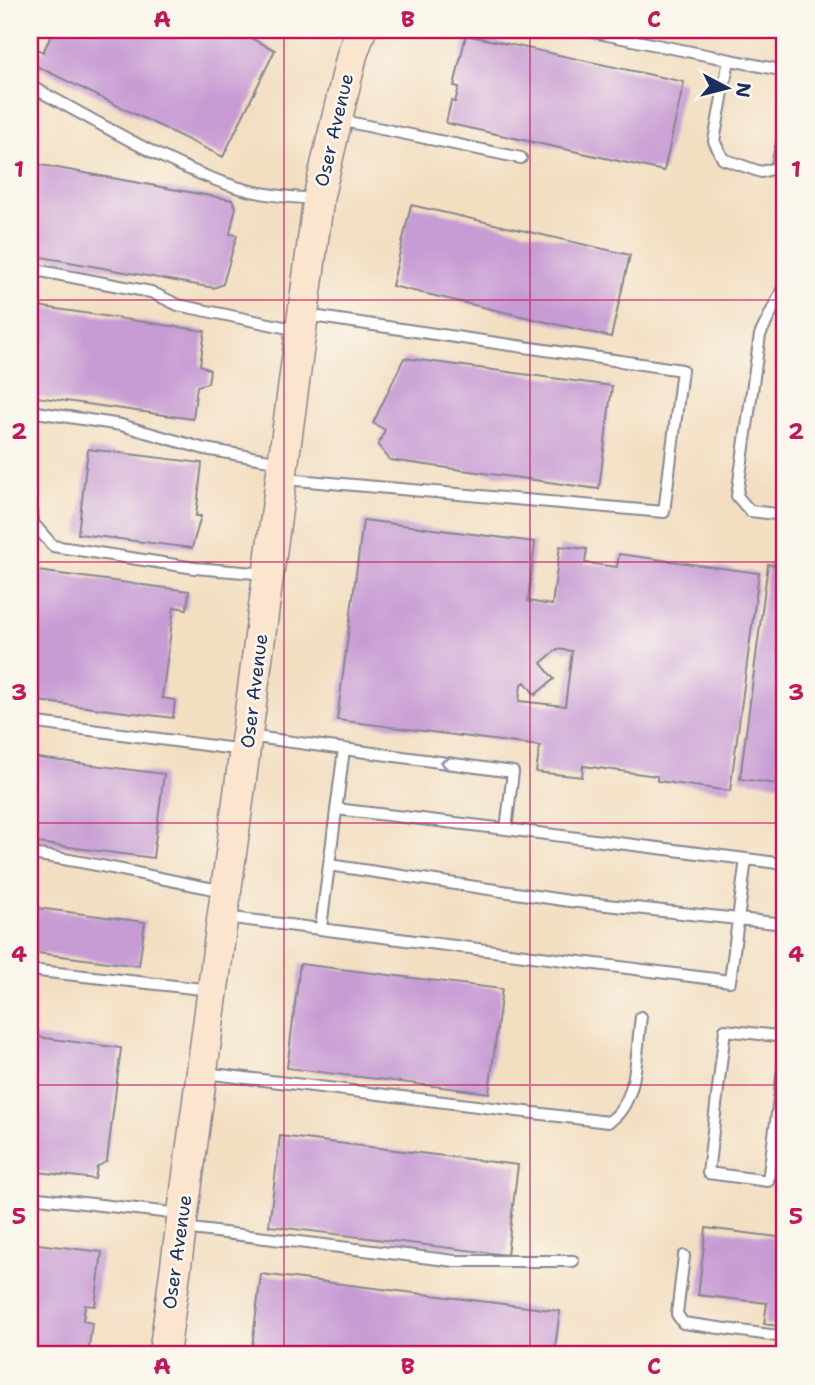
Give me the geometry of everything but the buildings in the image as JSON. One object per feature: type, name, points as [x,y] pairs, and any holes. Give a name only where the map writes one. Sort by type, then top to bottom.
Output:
[{"type":"street","name":"Oser Avenue","points":[[163,1355],[226,904],[318,200],[361,30]]},
{"type":"lane","points":[[583,30],[785,71]]},
{"type":"lane","points":[[729,60],[715,141],[723,159],[761,172],[776,169],[785,131]]},
{"type":"lane","points":[[30,86],[184,166],[237,187],[273,195],[318,200]]},
{"type":"lane","points":[[337,119],[521,158]]},
{"type":"lane","points":[[30,269],[151,292],[191,308],[682,370],[664,512],[283,471],[121,425],[30,411]]},
{"type":"lane","points":[[785,284],[760,335],[737,496],[750,511],[785,515]]},
{"type":"lane","points":[[30,497],[32,522],[53,546],[195,568],[269,575]]},
{"type":"lane","points":[[30,722],[247,743],[344,749],[513,772],[506,829]]},
{"type":"lane","points":[[321,927],[344,749]]},
{"type":"lane","points":[[336,809],[785,864]]},
{"type":"lane","points":[[30,854],[88,862],[145,876],[226,904],[321,927],[730,981],[746,859]]},
{"type":"lane","points":[[329,865],[569,901],[785,924]]},
{"type":"lane","points":[[30,970],[214,990]]},
{"type":"lane","points":[[202,1072],[608,1122],[620,1115],[630,1093],[641,1017]]},
{"type":"lane","points":[[785,1037],[724,1030],[708,1173],[768,1181],[785,1054]]},
{"type":"lane","points":[[30,1196],[456,1261],[573,1261]]},
{"type":"lane","points":[[684,1255],[677,1314],[683,1323],[785,1337]]}]
